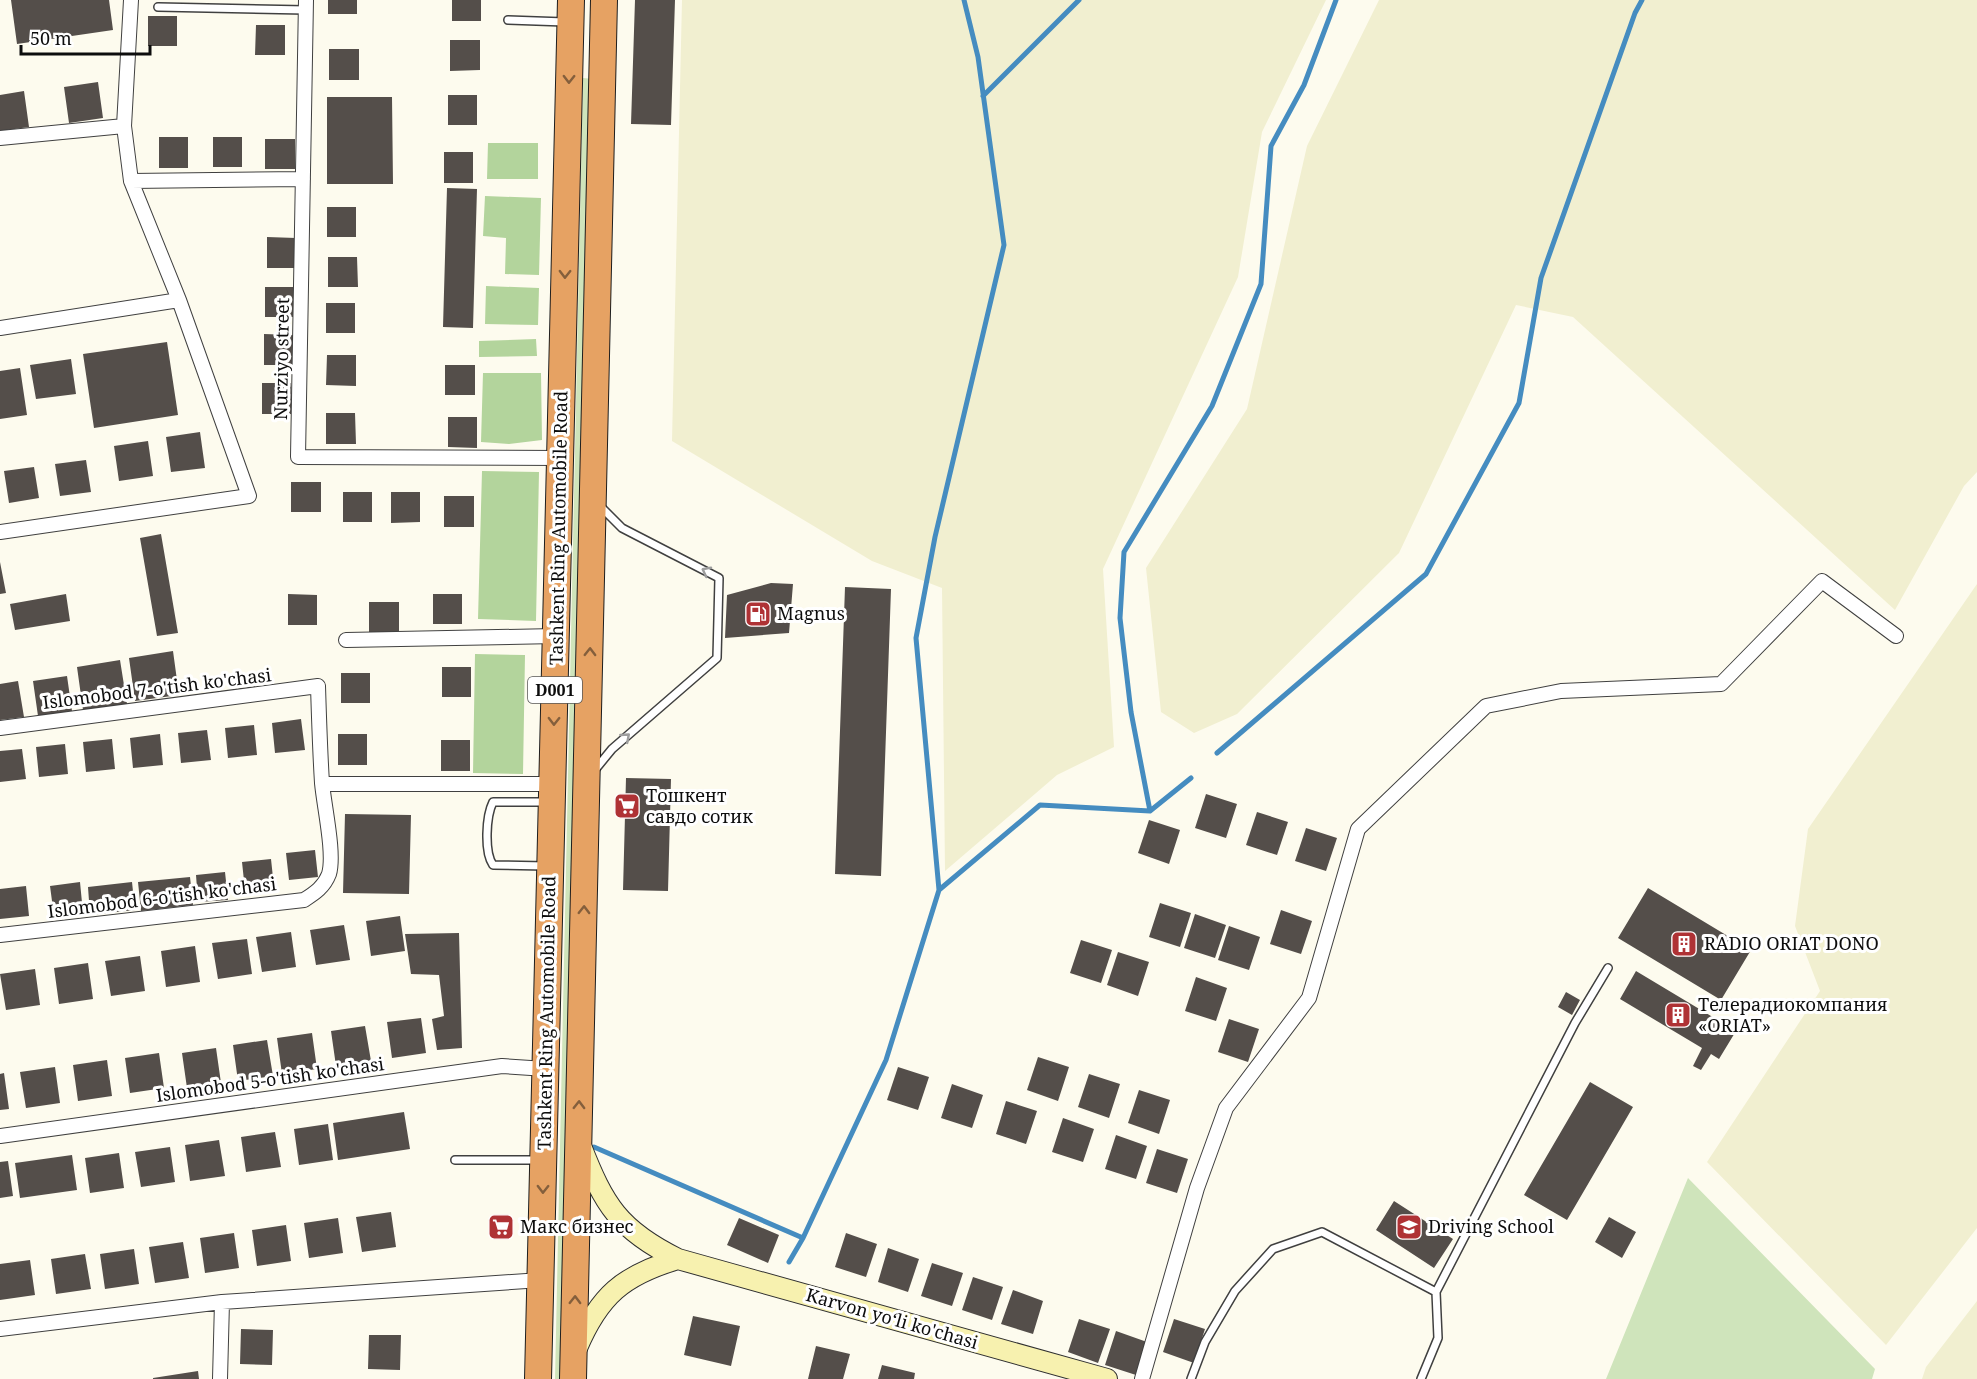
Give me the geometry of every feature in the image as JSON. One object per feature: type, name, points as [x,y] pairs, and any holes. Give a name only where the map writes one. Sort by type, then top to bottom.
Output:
[{"type":"highway","name":"Tashkent Ring Automobile Road","points":[[573,1367],[604,0]]},
{"type":"highway","name":"Tashkent Ring Automobile Road","points":[[538,1379],[571,20]]},
{"type":"highway","points":[[571,20],[604,38]]},
{"type":"street","points":[[0,532],[249,496],[179,300],[131,181],[124,126],[131,0]]},
{"type":"street","name":"Nurziyo street","points":[[306,5],[298,457],[560,458]]},
{"type":"street","points":[[0,138],[124,126]]},
{"type":"street","points":[[131,181],[303,179]]},
{"type":"street","points":[[0,328],[179,300]]},
{"type":"street","points":[[1142,1379],[1197,1188],[1226,1108],[1309,998],[1358,829],[1486,706],[1561,691],[1721,684],[1822,581],[1896,636]]},
{"type":"street","points":[[346,640],[556,636]]},
{"type":"street","name":"Islomobod 7-o'tish ko'chasi","points":[[0,728],[318,686],[322,784]]},
{"type":"street","points":[[322,784],[552,793]]},
{"type":"street","name":"Islomobod 6-o'tish ko'chasi","points":[[0,935],[304,900],[324,885],[329,873],[330,858],[322,784]]},
{"type":"street","name":"Islomobod 5-o'tish ko'chasi","points":[[0,1136],[502,1066],[546,1069]]},
{"type":"street","name":"Karvon yo‘li ko'chasi","points":[[579,1140],[594,1180],[614,1213],[641,1239],[678,1259],[1107,1379]]},
{"type":"street","points":[[573,1367],[585,1328],[603,1300],[640,1272],[678,1259]]},
{"type":"street","points":[[0,1329],[222,1302],[541,1280]]},
{"type":"street","points":[[220,1379],[222,1302]]},
{"type":"lane","points":[[158,7],[306,5]]},
{"type":"lane","points":[[508,20],[571,20]]},
{"type":"lane","points":[[587,780],[612,749],[717,658],[719,578],[622,528],[593,500]]},
{"type":"lane","points":[[551,866],[493,865],[489,859],[488,813],[493,802],[552,793]]},
{"type":"lane","points":[[1421,1379],[1438,1338],[1436,1292],[1575,1023],[1608,968]]},
{"type":"lane","points":[[455,1160],[544,1160]]},
{"type":"lane","points":[[1191,1379],[1205,1342],[1235,1291],[1274,1249],[1322,1232],[1436,1292]]},
{"type":"shaded area","points":[[682,0],[1326,0],[1262,132],[1238,277],[1103,569],[1114,747],[1057,775],[945,871],[942,588],[872,561],[672,441]]},
{"type":"shaded area","points":[[1379,0],[1977,0],[1977,472],[1964,486],[1895,610],[1573,317],[1516,305],[1399,553],[1237,714],[1194,733],[1161,712],[1146,568],[1247,409],[1307,146]]},
{"type":"shaded area","points":[[1977,584],[1977,1228],[1886,1345],[1707,1162],[1820,991],[1795,926],[1808,829]]},
{"type":"shaded area","points":[[1977,1301],[1977,1379],[1922,1379],[1926,1367]]},
{"type":"green space","points":[[583,78],[594,79],[566,1379],[555,1379]]},
{"type":"green space","points":[[488,143],[538,143],[538,179],[487,179]]},
{"type":"green space","points":[[485,196],[541,198],[539,275],[505,274],[506,238],[483,236]]},
{"type":"green space","points":[[486,286],[539,288],[538,325],[485,324]]},
{"type":"green space","points":[[536,339],[537,356],[479,357],[479,341]]},
{"type":"green space","points":[[483,373],[541,373],[542,440],[509,444],[481,442]]},
{"type":"green space","points":[[482,471],[539,472],[536,621],[478,619]]},
{"type":"green space","points":[[475,654],[525,655],[523,774],[473,773]]},
{"type":"green space","points":[[1688,1178],[1875,1369],[1872,1379],[1606,1379]]},
{"type":"building","points":[[11,0],[109,0],[113,30],[17,44]]},
{"type":"building","points":[[328,0],[357,0],[357,14],[328,14]]},
{"type":"building","points":[[452,0],[481,0],[481,21],[452,21]]},
{"type":"building","points":[[635,0],[675,0],[671,125],[631,124]]},
{"type":"building","points":[[148,16],[177,16],[177,46],[148,46]]},
{"type":"building","points":[[256,25],[285,25],[285,55],[255,55]]},
{"type":"building","points":[[450,40],[480,40],[480,70],[450,71]]},
{"type":"building","points":[[329,49],[359,49],[359,80],[329,80]]},
{"type":"building","points":[[98,82],[103,118],[69,123],[64,87]]},
{"type":"building","points":[[24,91],[29,127],[0,131],[0,95]]},
{"type":"building","points":[[448,95],[477,95],[477,125],[448,125]]},
{"type":"building","points":[[327,97],[392,97],[393,184],[327,184]]},
{"type":"building","points":[[159,137],[188,137],[188,168],[159,168]]},
{"type":"building","points":[[213,137],[242,137],[242,167],[213,167]]},
{"type":"building","points":[[265,139],[295,139],[295,169],[265,169]]},
{"type":"building","points":[[444,152],[473,152],[473,183],[444,183]]},
{"type":"building","points":[[447,188],[477,189],[473,328],[443,327]]},
{"type":"building","points":[[327,207],[356,207],[356,237],[327,237]]},
{"type":"building","points":[[267,237],[296,238],[296,268],[267,268]]},
{"type":"building","points":[[328,257],[357,257],[358,287],[328,287]]},
{"type":"building","points":[[265,287],[294,287],[294,317],[265,317]]},
{"type":"building","points":[[326,303],[355,303],[355,333],[326,333]]},
{"type":"building","points":[[264,334],[293,335],[293,365],[264,365]]},
{"type":"building","points":[[167,342],[178,415],[94,428],[83,354]]},
{"type":"building","points":[[327,355],[356,355],[356,386],[326,385]]},
{"type":"building","points":[[71,359],[76,394],[36,399],[30,365]]},
{"type":"building","points":[[445,365],[475,365],[475,395],[445,395]]},
{"type":"building","points":[[20,368],[27,415],[0,419],[0,371]]},
{"type":"building","points":[[262,383],[291,383],[292,414],[262,414]]},
{"type":"building","points":[[326,413],[355,413],[356,444],[326,444]]},
{"type":"building","points":[[448,417],[477,417],[477,448],[448,447]]},
{"type":"building","points":[[200,432],[205,468],[171,472],[166,437]]},
{"type":"building","points":[[148,441],[153,476],[119,481],[114,446]]},
{"type":"building","points":[[86,460],[91,492],[60,496],[55,464]]},
{"type":"building","points":[[34,467],[39,498],[9,503],[4,471]]},
{"type":"building","points":[[291,482],[321,482],[321,512],[291,512]]},
{"type":"building","points":[[343,492],[372,492],[372,522],[343,522]]},
{"type":"building","points":[[391,492],[420,492],[420,522],[391,523]]},
{"type":"building","points":[[444,496],[474,496],[474,527],[444,527]]},
{"type":"building","points":[[161,534],[178,633],[157,636],[140,538]]},
{"type":"building","points":[[0,562],[6,593],[0,594]]},
{"type":"building","name":"Magnus","points":[[771,583],[793,584],[789,633],[725,638],[727,595]]},
{"type":"building","points":[[845,587],[891,589],[881,876],[835,874]]},
{"type":"building","points":[[66,594],[70,621],[15,630],[10,604]]},
{"type":"building","points":[[288,594],[317,595],[317,625],[288,625]]},
{"type":"building","points":[[433,594],[462,594],[462,624],[433,624]]},
{"type":"building","points":[[369,602],[399,602],[399,632],[369,632]]},
{"type":"building","points":[[173,651],[179,695],[135,701],[129,658]]},
{"type":"building","points":[[120,660],[127,704],[83,710],[77,667]]},
{"type":"building","points":[[442,667],[471,667],[471,697],[442,697]]},
{"type":"building","points":[[341,673],[370,673],[370,703],[341,703]]},
{"type":"building","points":[[67,676],[72,711],[38,716],[33,681]]},
{"type":"building","points":[[18,681],[24,717],[0,720],[0,684]]},
{"type":"building","points":[[301,719],[305,750],[275,753],[272,723]]},
{"type":"building","points":[[254,725],[257,755],[228,758],[225,728]]},
{"type":"building","points":[[207,730],[211,760],[181,763],[178,733]]},
{"type":"building","points":[[160,734],[163,765],[133,768],[130,738]]},
{"type":"building","points":[[338,734],[367,734],[367,765],[338,765]]},
{"type":"building","points":[[112,739],[115,769],[86,772],[83,742]]},
{"type":"building","points":[[441,740],[470,740],[470,771],[441,771]]},
{"type":"building","points":[[65,744],[68,774],[39,777],[36,747]]},
{"type":"building","points":[[22,749],[26,779],[0,782],[0,751]]},
{"type":"building","points":[[626,778],[671,779],[668,891],[623,890]]},
{"type":"building","points":[[1206,794],[1237,804],[1226,838],[1195,828]]},
{"type":"building","points":[[1257,812],[1288,822],[1277,855],[1246,845]]},
{"type":"building","points":[[345,814],[411,815],[409,894],[343,893]]},
{"type":"building","points":[[1149,820],[1180,830],[1169,864],[1138,853]]},
{"type":"building","points":[[1306,828],[1337,838],[1326,871],[1295,861]]},
{"type":"building","points":[[315,850],[318,877],[289,880],[286,853]]},
{"type":"building","points":[[271,859],[274,887],[245,890],[242,862]]},
{"type":"building","points":[[225,872],[228,900],[198,902],[196,875]]},
{"type":"building","points":[[190,877],[193,905],[141,911],[138,882]]},
{"type":"building","points":[[80,882],[83,913],[54,916],[50,886]]},
{"type":"building","points":[[132,882],[135,910],[90,915],[88,887]]},
{"type":"building","points":[[26,886],[29,916],[0,919],[0,889]]},
{"type":"building","name":"RADIO ORIAT DONO","points":[[1648,888],[1751,950],[1721,1000],[1618,938]]},
{"type":"building","points":[[1160,903],[1191,913],[1180,947],[1149,937]]},
{"type":"building","points":[[1281,910],[1312,921],[1301,954],[1270,944]]},
{"type":"building","points":[[1195,914],[1226,925],[1215,958],[1184,948]]},
{"type":"building","points":[[400,916],[405,951],[371,956],[366,921]]},
{"type":"building","points":[[344,925],[350,960],[316,965],[310,930]]},
{"type":"building","points":[[1229,926],[1260,937],[1249,970],[1218,960]]},
{"type":"building","points":[[291,932],[296,967],[262,972],[256,937]]},
{"type":"building","points":[[459,933],[462,1048],[437,1050],[432,1019],[444,1016],[439,975],[411,974],[405,934]]},
{"type":"building","points":[[247,939],[252,974],[218,979],[212,943]]},
{"type":"building","points":[[1081,940],[1112,950],[1101,983],[1070,973]]},
{"type":"building","points":[[195,946],[200,982],[166,987],[161,951]]},
{"type":"building","points":[[1118,952],[1149,962],[1138,996],[1107,985]]},
{"type":"building","points":[[140,956],[145,991],[111,996],[105,961]]},
{"type":"building","points":[[88,963],[93,999],[59,1004],[54,968]]},
{"type":"building","points":[[35,969],[40,1005],[6,1010],[0,974]]},
{"type":"building","name":"Телерадиокомпания «ORIAT»","points":[[1636,971],[1736,1031],[1719,1059],[1711,1054],[1701,1070],[1693,1066],[1702,1048],[1620,999]]},
{"type":"building","points":[[1196,977],[1227,988],[1216,1021],[1185,1011]]},
{"type":"building","points":[[1566,992],[1580,1000],[1572,1015],[1558,1007]]},
{"type":"building","points":[[421,1018],[426,1053],[392,1058],[387,1022]]},
{"type":"building","points":[[1229,1019],[1259,1029],[1248,1062],[1218,1052]]},
{"type":"building","points":[[365,1026],[371,1061],[336,1066],[331,1031]]},
{"type":"building","points":[[312,1033],[317,1069],[282,1074],[277,1038]]},
{"type":"building","points":[[267,1040],[273,1076],[238,1081],[233,1045]]},
{"type":"building","points":[[216,1048],[221,1083],[187,1088],[182,1053]]},
{"type":"building","points":[[159,1053],[164,1088],[130,1093],[125,1058]]},
{"type":"building","points":[[1038,1057],[1069,1067],[1058,1101],[1027,1090]]},
{"type":"building","points":[[107,1060],[112,1096],[78,1101],[73,1065]]},
{"type":"building","points":[[55,1067],[60,1103],[26,1108],[20,1072]]},
{"type":"building","points":[[898,1067],[929,1077],[918,1110],[887,1100]]},
{"type":"building","points":[[4,1073],[9,1109],[0,1110],[0,1074]]},
{"type":"building","points":[[1089,1074],[1120,1084],[1109,1118],[1078,1107]]},
{"type":"building","points":[[1590,1082],[1633,1107],[1567,1220],[1524,1195]]},
{"type":"building","points":[[952,1084],[983,1095],[972,1128],[941,1118]]},
{"type":"building","points":[[1139,1090],[1170,1100],[1159,1134],[1128,1123]]},
{"type":"building","points":[[1006,1101],[1037,1111],[1026,1144],[996,1134]]},
{"type":"building","points":[[404,1112],[410,1149],[338,1160],[333,1123]]},
{"type":"building","points":[[1063,1118],[1094,1129],[1083,1162],[1052,1152]]},
{"type":"building","points":[[328,1124],[333,1160],[299,1165],[294,1129]]},
{"type":"building","points":[[275,1132],[281,1167],[246,1172],[241,1137]]},
{"type":"building","points":[[1116,1135],[1147,1146],[1136,1179],[1105,1169]]},
{"type":"building","points":[[219,1140],[225,1176],[190,1181],[185,1145]]},
{"type":"building","points":[[170,1147],[175,1182],[141,1187],[135,1152]]},
{"type":"building","points":[[1157,1149],[1188,1159],[1177,1193],[1146,1183]]},
{"type":"building","points":[[119,1153],[124,1188],[90,1193],[85,1158]]},
{"type":"building","points":[[72,1155],[77,1190],[20,1198],[15,1163]]},
{"type":"building","points":[[8,1161],[13,1196],[0,1198],[0,1162]]},
{"type":"building","points":[[1394,1201],[1453,1239],[1434,1268],[1376,1230]]},
{"type":"building","points":[[391,1212],[396,1247],[362,1252],[356,1217]]},
{"type":"building","points":[[1609,1217],[1636,1232],[1622,1258],[1595,1242]]},
{"type":"building","points":[[338,1218],[343,1253],[309,1258],[304,1223]]},
{"type":"building","points":[[739,1218],[779,1235],[768,1263],[727,1245]]},
{"type":"building","points":[[286,1225],[291,1261],[257,1266],[252,1230]]},
{"type":"building","points":[[234,1233],[239,1268],[205,1273],[200,1238]]},
{"type":"building","points":[[846,1233],[877,1244],[866,1277],[835,1267]]},
{"type":"building","points":[[183,1242],[189,1278],[155,1283],[149,1247]]},
{"type":"building","points":[[888,1248],[919,1259],[908,1292],[878,1282]]},
{"type":"building","points":[[134,1249],[139,1284],[105,1289],[100,1254]]},
{"type":"building","points":[[85,1254],[91,1289],[56,1294],[51,1259]]},
{"type":"building","points":[[30,1260],[35,1295],[0,1300],[0,1264]]},
{"type":"building","points":[[932,1263],[963,1273],[952,1306],[921,1296]]},
{"type":"building","points":[[973,1277],[1003,1287],[992,1320],[962,1310]]},
{"type":"building","points":[[1013,1290],[1043,1301],[1033,1334],[1001,1324]]},
{"type":"building","points":[[693,1316],[740,1326],[731,1366],[684,1355]]},
{"type":"building","points":[[1079,1319],[1110,1329],[1098,1363],[1068,1352]]},
{"type":"building","points":[[1174,1319],[1205,1329],[1194,1363],[1163,1352]]},
{"type":"building","points":[[241,1329],[273,1330],[272,1365],[240,1364]]},
{"type":"building","points":[[1116,1331],[1147,1342],[1136,1375],[1105,1365]]},
{"type":"building","points":[[369,1335],[401,1335],[400,1370],[368,1369]]},
{"type":"building","points":[[816,1346],[850,1354],[843,1379],[808,1379]]},
{"type":"building","points":[[882,1365],[915,1373],[914,1379],[878,1379]]},
{"type":"building","points":[[198,1371],[199,1379],[153,1379],[153,1378]]},
{"type":"waterway","points":[[789,1262],[803,1238],[886,1060],[939,890],[916,638],[935,537],[1004,245],[978,57],[964,0]]},
{"type":"waterway","points":[[983,96],[1079,0]]},
{"type":"waterway","points":[[1150,811],[1131,712],[1120,618],[1124,552],[1212,406],[1261,284],[1271,146],[1304,85],[1336,0]]},
{"type":"waterway","points":[[1217,753],[1426,574],[1519,403],[1541,278],[1635,13],[1642,0]]},
{"type":"waterway","points":[[939,890],[1040,805],[1150,811],[1191,778]]},
{"type":"waterway","points":[[594,1147],[803,1238]]},
{"type":"place","name":"Magnus","points":[[758,614]]},
{"type":"place","name":"Тошкент савдо сотик","points":[[627,806]]},
{"type":"place","name":"RADIO ORIAT DONO","points":[[1684,944]]},
{"type":"place","name":"Телерадиокомпания «ORIAT»","points":[[1678,1015]]},
{"type":"place","name":"Макс бизнес","points":[[501,1227]]},
{"type":"place","name":"Driving School","points":[[1409,1227]]}]
